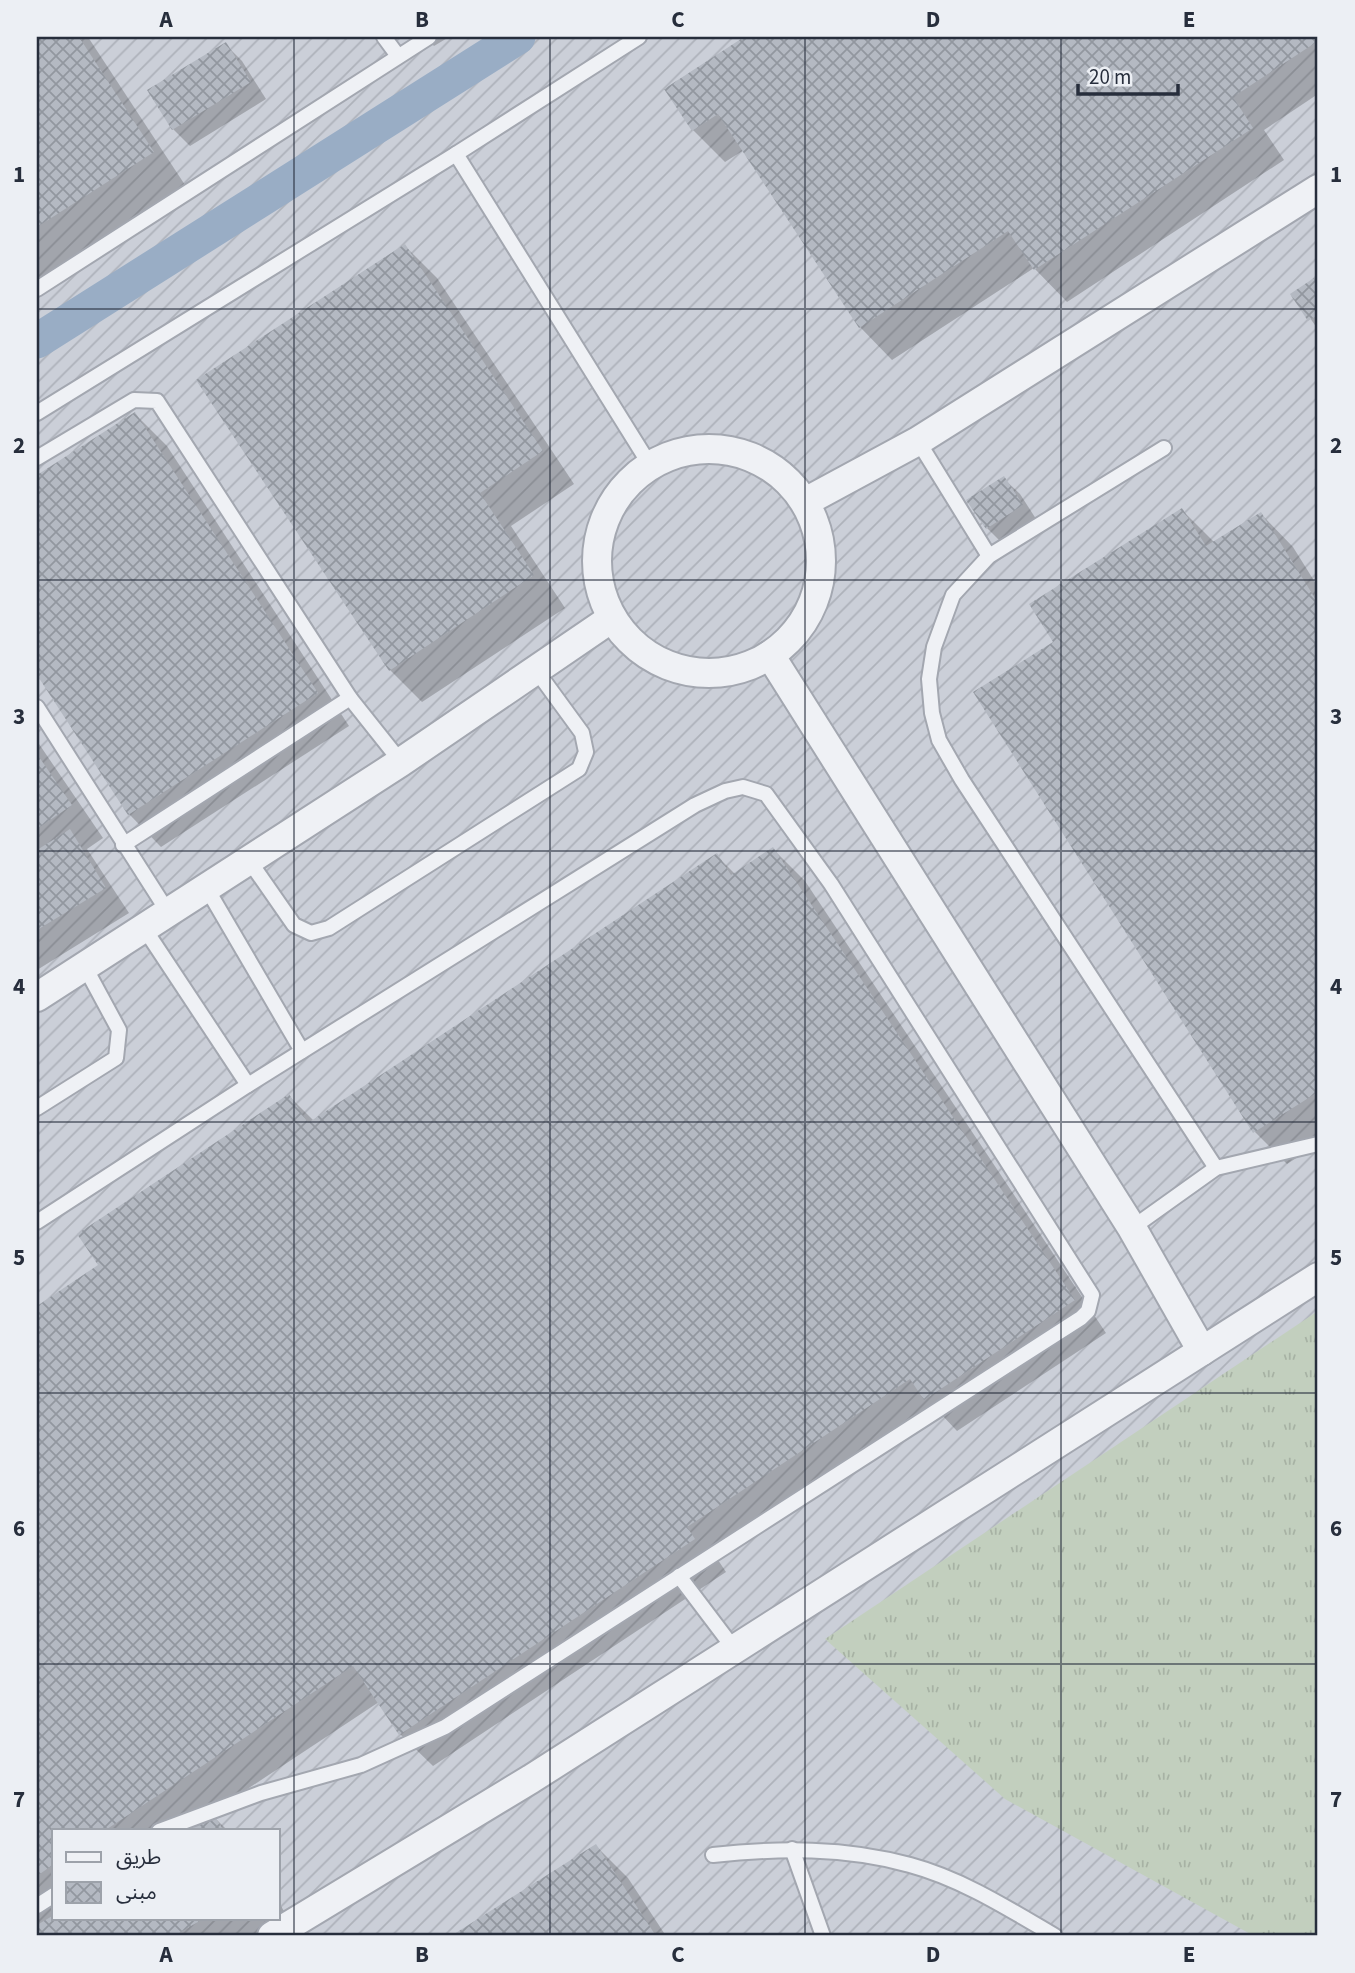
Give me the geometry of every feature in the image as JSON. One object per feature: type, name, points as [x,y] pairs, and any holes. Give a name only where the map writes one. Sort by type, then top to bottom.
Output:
[{"type":"street","points":[[806,502],[918,441],[1318,189]]},
{"type":"street","points":[[718,448],[753,457],[783,475],[806,502],[817,529],[822,557],[819,586],[809,613],[792,636],[770,655],[747,666],[722,672],[696,672],[671,666],[648,655],[628,639],[612,618],[599,586],[597,551],[605,517],[624,488],[650,465],[683,452],[718,448]]},
{"type":"street","points":[[37,997],[401,762],[612,618]]},
{"type":"street","points":[[770,655],[1132,1228],[1202,1351]]},
{"type":"street","points":[[272,1936],[531,1779],[1318,1277]]},
{"type":"lane","points":[[384,37],[398,56]]},
{"type":"lane","points":[[37,289],[429,37]]},
{"type":"lane","points":[[37,413],[456,155],[639,37]]},
{"type":"lane","points":[[456,155],[650,465]]},
{"type":"lane","points":[[37,458],[134,400],[157,401],[349,698],[401,762]]},
{"type":"lane","points":[[918,441],[989,556]]},
{"type":"lane","points":[[1164,447],[989,556],[953,595],[934,648],[929,679],[932,713],[939,740],[969,791],[1216,1168]]},
{"type":"lane","points":[[248,859],[294,925],[311,933],[320,931],[329,928],[579,769],[586,752],[582,733],[536,670]]},
{"type":"lane","points":[[123,845],[349,698]]},
{"type":"lane","points":[[37,707],[167,912]]},
{"type":"lane","points":[[37,1222],[248,1085],[709,798],[743,787],[755,788],[765,794],[831,884],[1068,1254],[1088,1287],[1092,1301],[1081,1318],[445,1727],[361,1765],[261,1793],[164,1829]]},
{"type":"lane","points":[[206,887],[302,1051]]},
{"type":"lane","points":[[145,928],[248,1085]]},
{"type":"lane","points":[[37,1108],[116,1058],[119,1030],[85,967]]},
{"type":"lane","points":[[1132,1228],[1216,1168],[1318,1144]]},
{"type":"lane","points":[[679,1576],[735,1650]]},
{"type":"lane","points":[[713,1855],[792,1849],[845,1852],[912,1865],[990,1897],[1055,1936]]},
{"type":"lane","points":[[792,1849],[823,1936]]},
{"type":"lane","points":[[37,1906],[52,1896]]},
{"type":"shaded area","points":[[37,37],[1318,37],[1318,1936],[37,1936]]},
{"type":"green space","points":[[1318,1311],[1318,1936],[1254,1936],[1005,1799],[825,1639]]},
{"type":"building","points":[[37,37],[79,37],[154,152],[37,227]]},
{"type":"building","points":[[744,37],[1318,37],[1318,41],[1233,97],[1253,128],[1034,270],[1008,231],[859,328],[718,114],[692,131],[664,89]]},
{"type":"building","points":[[226,42],[251,82],[172,130],[147,90]]},
{"type":"building","points":[[405,244],[543,451],[480,493],[534,575],[389,671],[196,380]]},
{"type":"building","points":[[1314,278],[1318,285],[1318,315],[1308,321],[1290,294]]},
{"type":"building","points":[[135,412],[318,693],[128,815],[37,675],[37,475]]},
{"type":"building","points":[[1004,476],[1023,505],[986,529],[966,500]]},
{"type":"building","points":[[1182,508],[1206,546],[1261,512],[1318,603],[1318,1092],[1253,1133],[973,692],[1053,642],[1029,604]]},
{"type":"building","points":[[37,754],[72,805],[37,829]]},
{"type":"building","points":[[70,829],[106,888],[37,930],[37,850]]},
{"type":"building","points":[[773,847],[1075,1300],[924,1400],[910,1379],[687,1527],[695,1539],[399,1735],[353,1666],[107,1829],[52,1829],[52,1865],[37,1876],[37,1306],[98,1265],[77,1234],[289,1094],[308,1123],[717,853],[731,875]]},
{"type":"building","points":[[214,1815],[223,1829],[191,1829]]},
{"type":"building","points":[[596,1844],[656,1936],[451,1936]]},
{"type":"building","points":[[52,1916],[52,1920],[201,1920],[174,1936],[37,1936],[37,1925]]},
{"type":"waterway","points":[[37,341],[518,37]]}]
